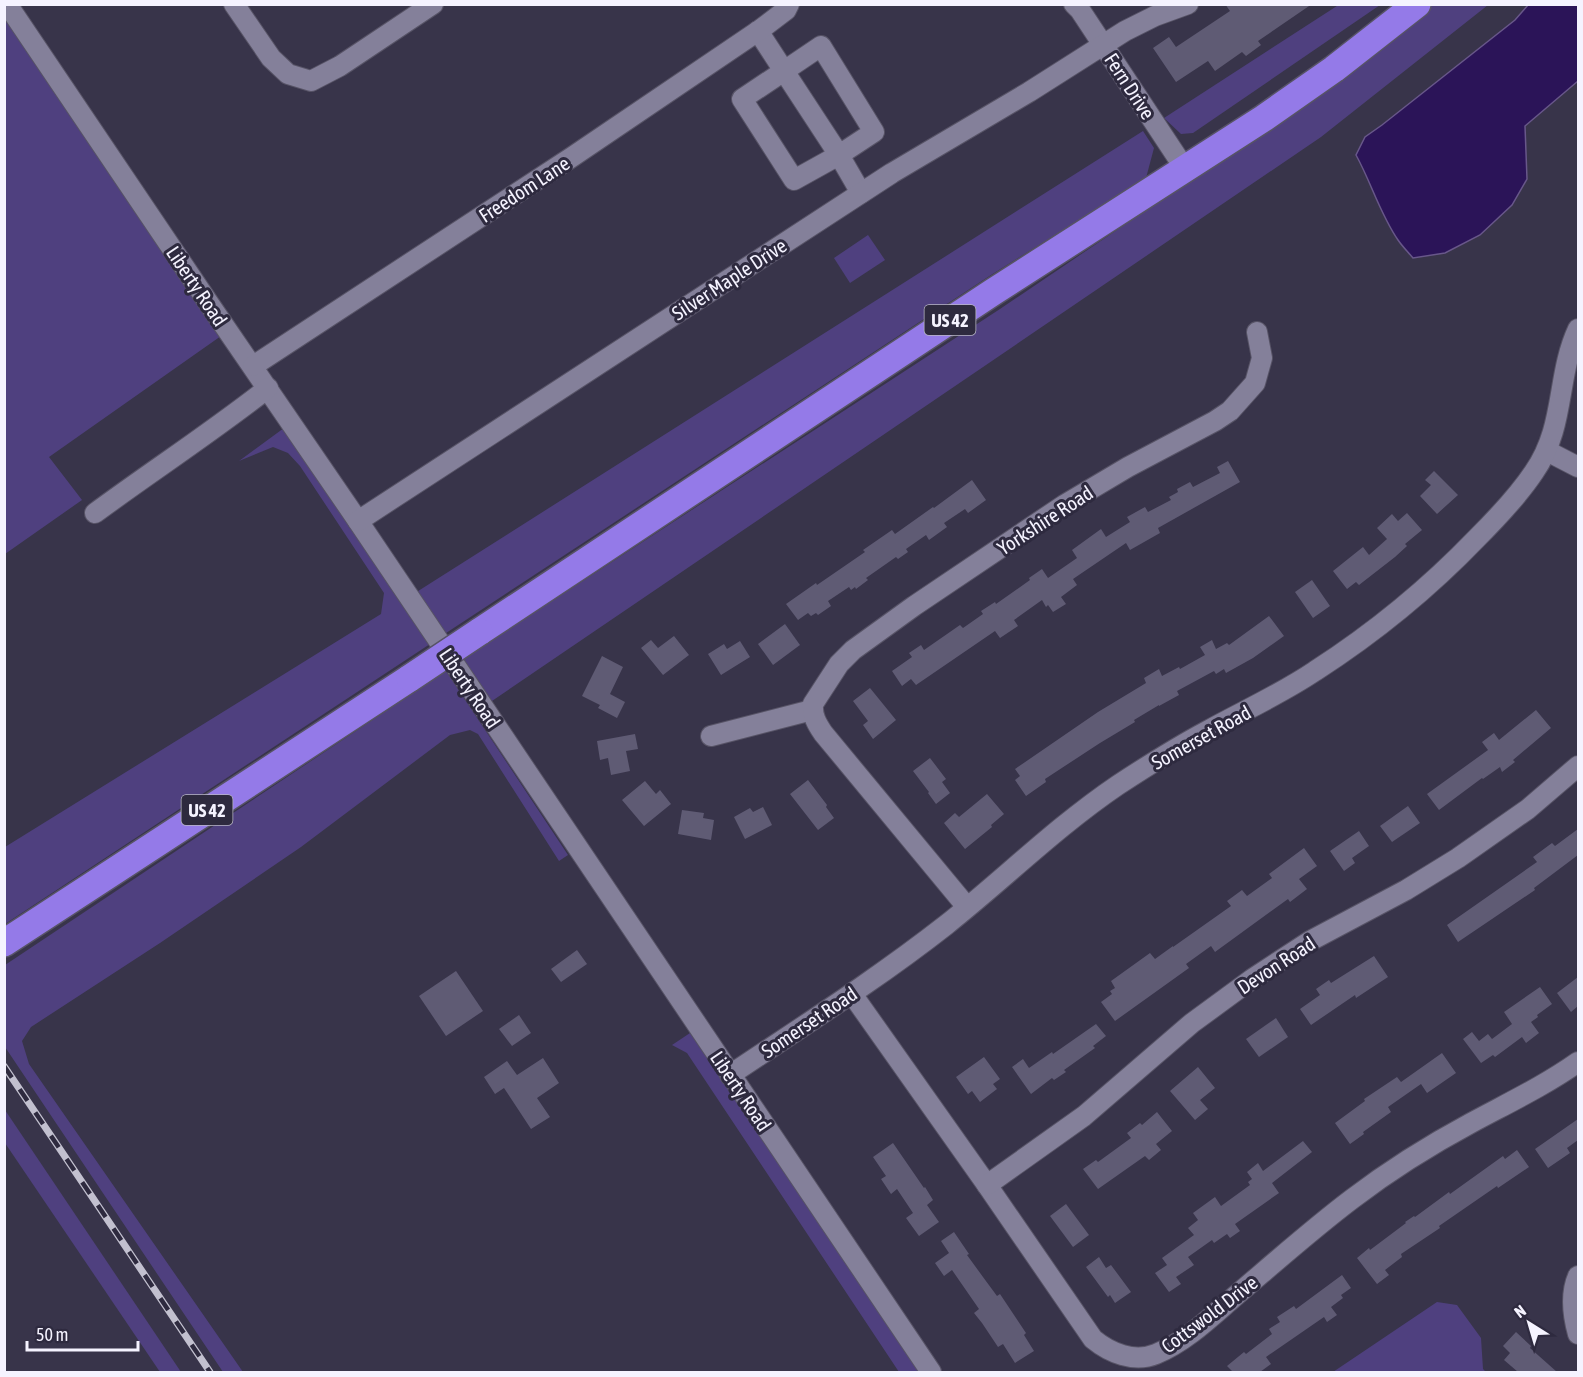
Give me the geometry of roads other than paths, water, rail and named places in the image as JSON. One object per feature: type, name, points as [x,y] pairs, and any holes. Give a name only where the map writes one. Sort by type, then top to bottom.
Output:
[{"type":"highway","name":"US 42","points":[[4,943],[410,678],[993,292],[1264,118],[1334,69],[1417,4]]},
{"type":"street","name":"Liberty Road","points":[[7,4],[931,1372]]},
{"type":"street","points":[[234,4],[271,58],[288,74],[311,81],[340,66],[433,4]]},
{"type":"street","name":"Freedom Lane","points":[[253,366],[572,157],[758,31],[786,10],[789,4]]},
{"type":"street","name":"Fern Drive","points":[[1074,4],[1104,45],[1185,169]]},
{"type":"street","name":"Silver Maple Drive","points":[[358,521],[931,148],[1039,86],[1125,31],[1155,16],[1188,4]]},
{"type":"street","points":[[758,31],[839,155],[861,193]]},
{"type":"street","points":[[821,46],[874,132],[794,180],[742,99],[784,71],[821,46]]},
{"type":"street","name":"Somerset Road","points":[[730,1075],[852,994],[937,932],[1059,829],[1119,784],[1177,748],[1265,701],[1315,671],[1396,613],[1433,582],[1504,511],[1534,473],[1547,452],[1555,430],[1567,358],[1578,329]]},
{"type":"street","name":"Yorkshire Road","points":[[812,710],[813,704],[839,664],[853,650],[1064,505],[1128,466],[1230,411],[1255,383],[1262,358],[1257,332]]},
{"type":"street","points":[[94,513],[268,388]]},
{"type":"street","points":[[1547,452],[1578,467]]},
{"type":"street","points":[[711,735],[812,710],[815,722],[967,907]]},
{"type":"street","name":"Devon Road","points":[[987,1185],[1084,1116],[1192,1023],[1252,979],[1311,942],[1406,890],[1458,858],[1528,809],[1578,766]]},
{"type":"street","name":"Cottswold Drive","points":[[852,994],[1094,1339],[1104,1348],[1121,1356],[1141,1358],[1155,1355],[1174,1345],[1210,1318],[1316,1227],[1386,1174],[1578,1062]]},
{"type":"street","points":[[1578,1276],[1573,1306],[1578,1334]]},
{"type":"railway","points":[[4,1066],[210,1372]]}]
